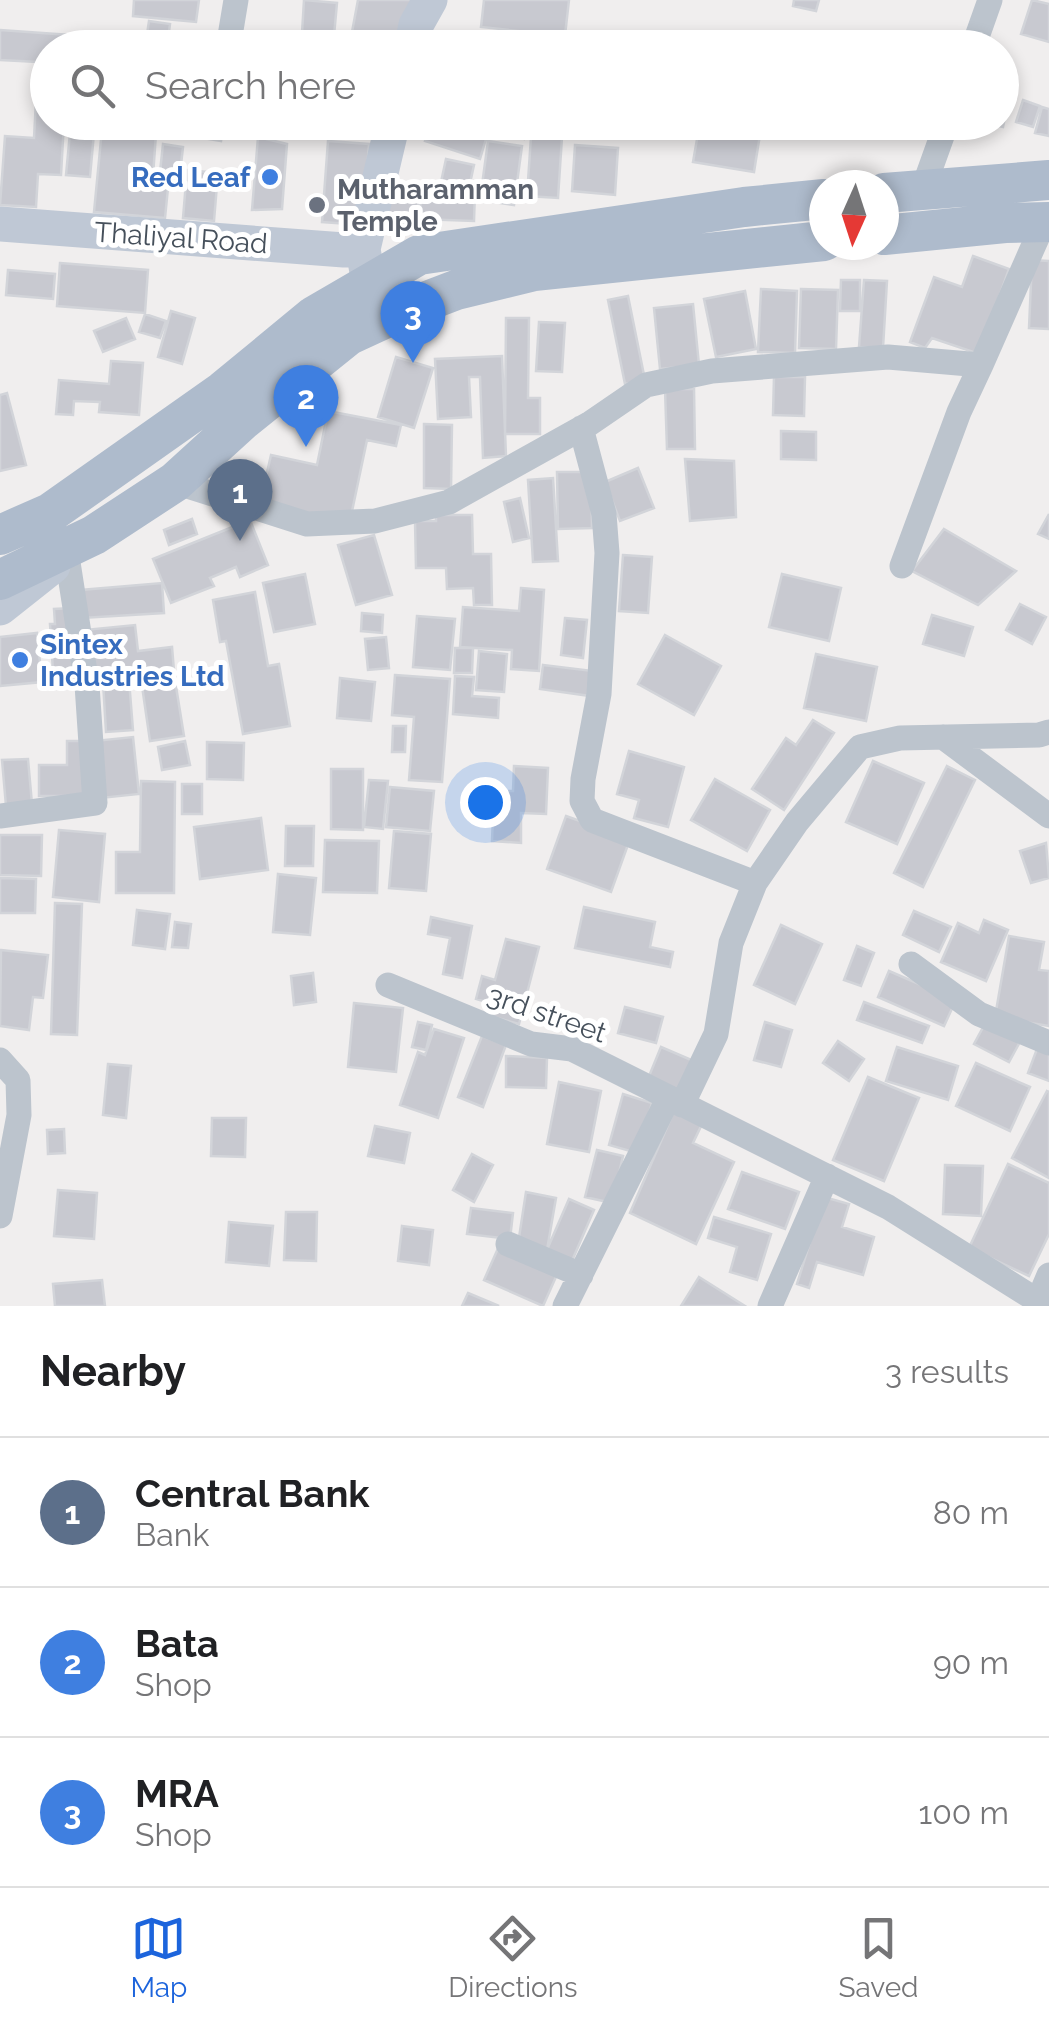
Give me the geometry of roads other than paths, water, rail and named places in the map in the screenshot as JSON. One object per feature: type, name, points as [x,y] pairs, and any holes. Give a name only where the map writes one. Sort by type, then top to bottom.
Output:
[{"type":"main road","points":[[904,191],[1049,180]]},
{"type":"main road","points":[[0,535],[50,513],[128,462],[224,391],[314,316],[366,265],[809,201]]},
{"type":"main road","points":[[899,233],[1005,222],[1047,222]]},
{"type":"main road","points":[[0,580],[80,545],[174,482],[349,335],[378,322],[456,290],[534,271],[809,243]]},
{"type":"street","points":[[231,30],[236,0]]},
{"type":"street","points":[[415,30],[430,0]]},
{"type":"street","points":[[979,30],[990,0]]},
{"type":"street","points":[[378,322],[366,265],[390,140]]},
{"type":"street","points":[[904,191],[936,140]]},
{"type":"street","points":[[902,566],[959,412],[1047,222]]},
{"type":"street","name":"Thaliyal Road","points":[[0,224],[344,250],[366,265]]},
{"type":"street","points":[[174,482],[307,524],[375,521],[450,502],[581,428],[646,385],[712,372],[888,357],[982,365]]},
{"type":"street","points":[[581,428],[604,514],[607,553],[600,694],[582,801],[592,820],[755,883]]},
{"type":"street","points":[[0,608],[80,545]]},
{"type":"street","points":[[0,816],[95,803],[80,545]]},
{"type":"street","points":[[565,1306],[716,1034],[731,943],[755,883],[797,822],[860,747],[900,738],[1049,732]]},
{"type":"street","points":[[943,737],[1049,816]]},
{"type":"street","points":[[911,964],[980,1014],[1049,1044]]},
{"type":"street","name":"3rd street","points":[[388,985],[531,1044],[572,1049],[888,1207],[1037,1304]]},
{"type":"street","points":[[0,1060],[18,1080],[18,1115],[0,1216]]},
{"type":"street","points":[[770,1306],[826,1176]]},
{"type":"street","points":[[508,1244],[581,1274]]},
{"type":"street","points":[[1037,1304],[1049,1275]]},
{"type":"place","name":"Red Leaf","points":[[270,177]]},
{"type":"place","name":"Mutharamman Temple","points":[[317,205]]},
{"type":"place","name":"MRA","points":[[413,363]]},
{"type":"place","name":"Bata","points":[[306,447]]},
{"type":"place","name":"Central Bank","points":[[240,541]]},
{"type":"place","name":"Sintex Industries Ltd","points":[[20,660]]}]
